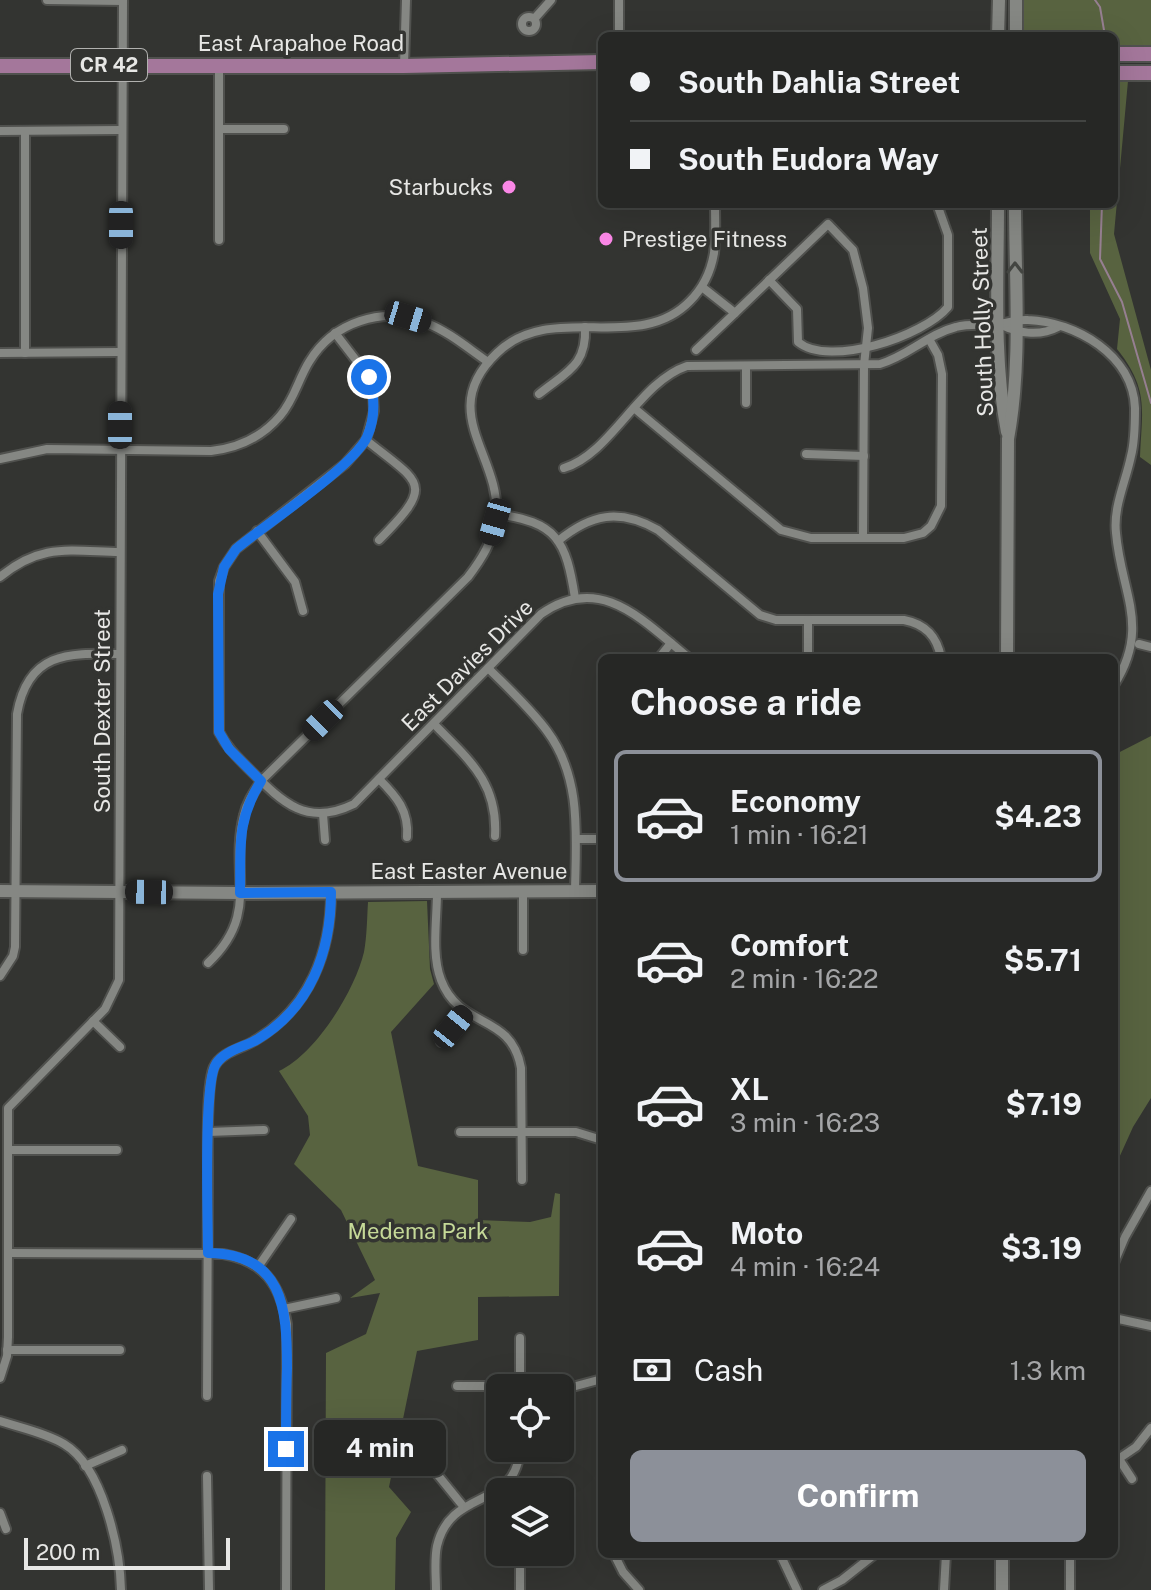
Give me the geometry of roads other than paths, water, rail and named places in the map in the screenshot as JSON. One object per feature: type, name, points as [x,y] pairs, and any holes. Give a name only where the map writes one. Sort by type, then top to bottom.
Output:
[{"type":"main road","points":[[998,32],[999,0]]},
{"type":"main road","points":[[1016,0],[1016,32]]},
{"type":"main road","points":[[1118,54],[1151,54]]},
{"type":"main road","name":"East Arapahoe Road","points":[[0,66],[404,66],[598,62]]},
{"type":"main road","points":[[1118,73],[1151,73]]},
{"type":"main road","name":"South Holly Street","points":[[998,208],[998,324],[1001,392],[1008,439],[1007,654]]},
{"type":"main road","name":"South Holly Street","points":[[1008,439],[1014,411],[1015,208]]},
{"type":"main road","name":"East Easter Avenue","points":[[0,891],[598,891]]},
{"type":"main road","points":[[1002,1558],[1002,1590]]},
{"type":"street","points":[[47,0],[123,0]]},
{"type":"street","name":"South Dexter Street","points":[[0,1378],[7,1350],[8,1115],[12,1102],[111,1001],[119,980],[123,0]]},
{"type":"street","points":[[404,66],[406,0]]},
{"type":"street","points":[[535,18],[551,0]]},
{"type":"street","points":[[619,0],[619,32]]},
{"type":"street","points":[[219,64],[219,240]]},
{"type":"street","points":[[219,129],[284,129]]},
{"type":"street","points":[[0,131],[121,130]]},
{"type":"street","points":[[25,131],[25,353]]},
{"type":"street","points":[[208,963],[223,949],[237,925],[242,823],[248,802],[261,781],[468,577],[489,545],[496,514],[494,486],[477,445],[471,419],[474,385],[488,362],[506,345],[523,335],[546,329],[633,327],[655,323],[684,307],[702,287],[714,256],[715,208]]},
{"type":"street","points":[[769,280],[797,309],[798,342],[806,349],[867,349],[881,346],[932,321],[948,307],[948,235],[938,208]]},
{"type":"street","points":[[696,350],[828,224],[853,250],[868,328],[864,365],[863,538]]},
{"type":"street","points":[[702,287],[735,313]]},
{"type":"street","points":[[0,459],[47,449],[211,451],[250,440],[282,414],[309,362],[335,333],[359,320],[374,317],[408,317],[436,327],[488,362]]},
{"type":"street","points":[[564,468],[583,459],[663,379],[687,366],[864,365],[892,361],[954,327],[998,324],[1044,332],[1058,327],[1088,337],[1122,368],[1133,392],[1135,436],[1118,503],[1115,532],[1138,602],[1141,628],[1139,644],[1128,668],[1118,680]]},
{"type":"street","points":[[539,394],[580,360],[586,345],[585,327]]},
{"type":"street","points":[[325,840],[323,814],[292,806],[279,799],[225,744],[218,724],[219,581],[232,553],[345,464],[366,440],[374,411],[369,377],[335,333]]},
{"type":"street","points":[[634,408],[781,530],[811,538],[904,538],[923,533],[931,526],[941,506],[942,374],[938,355],[929,339]]},
{"type":"street","points":[[0,353],[120,352]]},
{"type":"street","points":[[746,366],[746,403]]},
{"type":"street","points":[[366,440],[406,469],[414,485],[409,510],[379,540]]},
{"type":"street","points":[[806,454],[864,456]]},
{"type":"street","points":[[496,514],[529,520],[540,525],[558,541],[570,565],[575,598],[610,601],[628,608],[684,654]]},
{"type":"street","points":[[558,541],[577,525],[592,519],[620,517],[639,520],[658,530],[754,612],[776,620],[914,622],[933,635],[940,654]]},
{"type":"street","points":[[257,531],[295,582],[303,611]]},
{"type":"street","points":[[0,577],[18,563],[42,552],[120,552]]},
{"type":"street","name":"East Davies Drive","points":[[323,814],[354,804],[541,614],[575,598]]},
{"type":"street","points":[[808,620],[808,654]]},
{"type":"street","points":[[662,654],[671,643]]},
{"type":"street","points":[[1139,644],[1151,647]]},
{"type":"street","points":[[0,976],[15,947],[17,714],[20,698],[31,677],[56,658],[80,653],[120,654]]},
{"type":"street","points":[[488,668],[536,716],[559,750],[573,790],[575,891]]},
{"type":"street","points":[[434,724],[484,779],[495,812],[495,836]]},
{"type":"street","points":[[379,779],[401,803],[406,817],[407,837]]},
{"type":"street","points":[[576,839],[598,839]]},
{"type":"street","points":[[207,1396],[208,1132],[215,1065],[225,1055],[261,1037],[279,1022],[311,983],[328,938],[331,892]]},
{"type":"street","points":[[437,892],[438,968],[448,993],[465,1012],[503,1031],[517,1048],[521,1068],[522,1180]]},
{"type":"street","points":[[523,893],[523,950]]},
{"type":"street","points":[[441,1042],[465,1012]]},
{"type":"street","points":[[93,1021],[120,1047]]},
{"type":"street","points":[[208,1132],[264,1130]]},
{"type":"street","points":[[460,1132],[576,1132],[598,1139]]},
{"type":"street","points":[[8,1150],[117,1150]]},
{"type":"street","points":[[1118,1254],[1151,1191]]},
{"type":"street","points":[[258,1267],[291,1219]]},
{"type":"street","points":[[8,1253],[208,1253],[237,1256],[258,1267],[275,1285],[287,1324],[286,1590]]},
{"type":"street","points":[[284,1309],[336,1298]]},
{"type":"street","points":[[1118,1319],[1151,1326]]},
{"type":"street","points":[[520,1338],[520,1374]]},
{"type":"street","points":[[7,1350],[120,1350]]},
{"type":"street","points":[[574,1386],[598,1380]]},
{"type":"street","points":[[457,1386],[486,1387]]},
{"type":"street","points":[[0,1421],[64,1444],[85,1466],[116,1538],[121,1590]]},
{"type":"street","points":[[1118,1460],[1136,1447],[1151,1428]]},
{"type":"street","points":[[85,1466],[122,1450]]},
{"type":"street","points":[[436,1590],[437,1547],[445,1529],[463,1506],[506,1485],[518,1462]]},
{"type":"street","points":[[1118,1462],[1132,1479]]},
{"type":"street","points":[[437,1474],[463,1506]]},
{"type":"street","points":[[207,1476],[209,1590]]},
{"type":"street","points":[[0,1513],[6,1529]]},
{"type":"street","points":[[616,1558],[634,1589]]},
{"type":"street","points":[[782,1558],[797,1590]]},
{"type":"street","points":[[823,1590],[842,1580],[870,1558]]},
{"type":"street","points":[[944,1590],[946,1558]]},
{"type":"street","points":[[1070,1558],[1070,1590]]},
{"type":"street","points":[[520,1569],[520,1590]]},
{"type":"waterway","points":[[1095,0],[1100,7],[1104,32]]},
{"type":"waterway","points":[[1102,208],[1100,259],[1122,302],[1151,403]]},
{"type":"place","name":"Starbucks","points":[[509,187]]},
{"type":"place","name":"Prestige Fitness","points":[[606,239]]},
{"type":"park label","name":"Medema Park","points":[[418,1231]]}]
